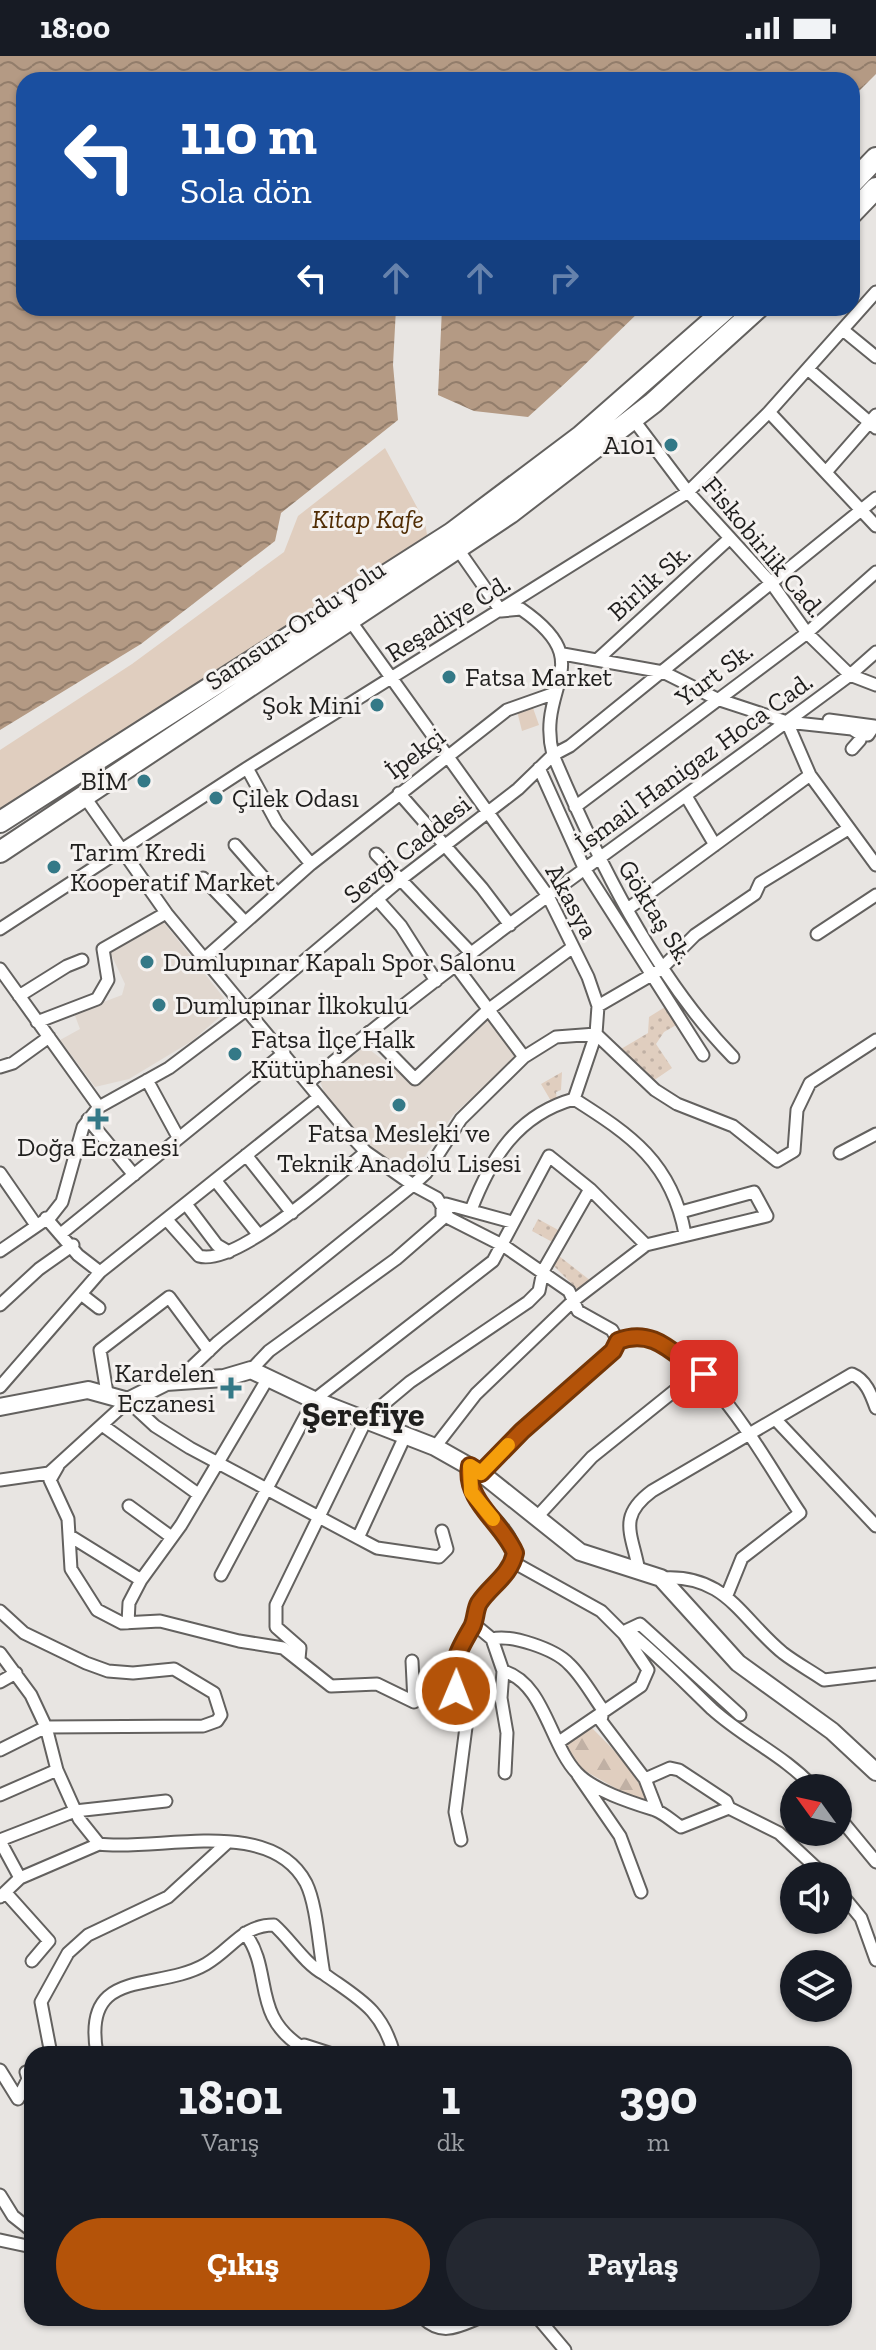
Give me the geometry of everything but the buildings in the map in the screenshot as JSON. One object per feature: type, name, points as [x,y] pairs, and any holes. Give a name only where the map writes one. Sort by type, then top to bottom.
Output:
[{"type":"highway","points":[[860,175],[876,158]]},
{"type":"highway","points":[[860,205],[876,188]]},
{"type":"highway","name":"Samsun-Ordu yolu","points":[[0,822],[452,533],[581,436],[718,316]]},
{"type":"highway","name":"Samsun-Ordu yolu","points":[[0,852],[510,513],[633,419],[749,316]]},
{"type":"highway","points":[[633,419],[624,405],[645,380]]},
{"type":"street","name":"Reşadiye Cd.","points":[[860,310],[876,292]]},
{"type":"street","name":"Reşadiye Cd.","points":[[0,929],[247,768],[688,492],[769,412],[855,316]]},
{"type":"street","points":[[843,330],[876,357]]},
{"type":"street","points":[[808,369],[874,422],[826,472]]},
{"type":"street","points":[[769,412],[876,526]]},
{"type":"street","name":"Fiskobirlik Cad.","points":[[633,419],[688,492],[772,584],[807,633],[850,675],[876,685]]},
{"type":"street","name":"Sevgi Caddesi","points":[[0,1251],[62,1202],[88,1119],[99,1107],[147,1080],[246,1010],[553,755],[570,746],[876,498]]},
{"type":"street","name":"Birlik Sk.","points":[[598,659],[730,538]]},
{"type":"street","points":[[457,548],[501,611],[521,609],[548,627],[563,654],[663,672],[717,699],[812,728],[852,729],[860,735],[868,735],[874,726],[829,720]]},
{"type":"street","name":"Yurt Sk.","points":[[575,807],[807,633],[876,572]]},
{"type":"street","name":"Akasya","points":[[349,619],[548,896],[573,947],[598,1006],[596,1034],[574,1099]]},
{"type":"street","name":"İsmail Hanigaz Hoca Cad.","points":[[309,1082],[369,1032],[548,896],[787,722],[876,652]]},
{"type":"street","name":"Göktaş Sk.","points":[[563,654],[549,739],[553,755],[598,860],[702,1025],[733,1057]]},
{"type":"street","name":"İpekçi","points":[[204,959],[311,864],[507,710],[555,693]]},
{"type":"street","points":[[787,722],[810,775],[876,865]]},
{"type":"street","points":[[852,749],[860,735]]},
{"type":"street","points":[[247,768],[277,823],[311,864]]},
{"type":"street","name":"Göktaş Sk.","points":[[539,768],[585,870],[703,1055]]},
{"type":"street","points":[[629,908],[810,775]]},
{"type":"street","points":[[399,793],[510,925]]},
{"type":"street","points":[[84,796],[166,913],[366,1152],[437,1198],[449,1218],[504,1246],[543,1271],[569,1291],[578,1311],[612,1330],[618,1341]]},
{"type":"street","points":[[686,796],[715,845]]},
{"type":"street","points":[[598,1006],[651,974],[695,935],[755,894],[760,883],[848,829]]},
{"type":"street","points":[[235,845],[277,893]]},
{"type":"street","points":[[376,854],[472,954]]},
{"type":"street","points":[[203,878],[244,921]]},
{"type":"street","points":[[817,934],[876,895]]},
{"type":"street","points":[[377,899],[401,926],[436,981]]},
{"type":"street","points":[[37,1022],[97,999],[108,980],[103,949],[166,913]]},
{"type":"street","points":[[369,1032],[415,1079],[488,1010],[573,947]]},
{"type":"street","points":[[19,996],[82,960]]},
{"type":"street","points":[[456,966],[524,1057]]},
{"type":"street","points":[[0,969],[99,1107]]},
{"type":"street","points":[[177,1381],[209,1351],[413,1185],[426,1173],[461,1119],[524,1057],[556,1037],[596,1034],[655,1090],[677,1104],[733,1126],[777,1161],[794,1151],[797,1110],[810,1083],[876,1040]]},
{"type":"street","points":[[0,1067],[13,1063],[49,1037]]},
{"type":"street","points":[[62,1233],[284,1053]]},
{"type":"street","points":[[147,1080],[178,1137]]},
{"type":"street","points":[[0,1387],[100,1272],[319,1097]]},
{"type":"street","points":[[471,1210],[487,1169],[510,1137],[552,1105],[574,1099],[646,1149],[681,1212],[685,1234]]},
{"type":"street","points":[[88,1119],[134,1175]]},
{"type":"street","points":[[840,1153],[876,1134]]},
{"type":"street","points":[[167,1220],[199,1256],[208,1259],[229,1252],[292,1213],[366,1152]]},
{"type":"street","points":[[246,1155],[292,1213]]},
{"type":"street","points":[[221,1575],[314,1400],[476,1276],[504,1246],[512,1222],[549,1156],[590,1189],[646,1245]]},
{"type":"street","points":[[0,1173],[41,1221],[62,1233],[100,1272]]},
{"type":"street","points":[[215,1180],[258,1234]]},
{"type":"street","points":[[299,1659],[300,1648],[276,1627],[273,1617],[317,1516],[367,1418],[410,1382],[528,1302],[539,1291],[543,1271],[590,1189]]},
{"type":"street","points":[[435,1447],[476,1394],[573,1301],[646,1245],[767,1216],[754,1192],[681,1212]]},
{"type":"street","points":[[186,1204],[217,1245],[229,1252]]},
{"type":"street","points":[[0,1480],[49,1473],[128,1401],[166,1382],[224,1378],[251,1370],[269,1351],[431,1229],[442,1219],[442,1209],[446,1204],[512,1222]]},
{"type":"street","points":[[0,1305],[39,1269],[73,1245]]},
{"type":"street","points":[[81,1294],[99,1308]]},
{"type":"street","points":[[107,1393],[100,1350],[169,1297],[209,1351]]},
{"type":"street","points":[[618,1341],[642,1336],[682,1354],[725,1397],[748,1437],[800,1513],[742,1558],[727,1595]]},
{"type":"street","points":[[461,1840],[455,1812],[466,1727],[456,1691],[456,1654],[474,1624],[477,1605],[513,1562],[515,1553],[510,1541],[471,1492],[476,1470],[613,1351],[618,1341]]},
{"type":"street","points":[[251,1370],[314,1400],[367,1418],[435,1447],[476,1470],[580,1552],[661,1578],[680,1577],[727,1595],[782,1652],[824,1680],[876,1674]]},
{"type":"street","points":[[537,1517],[592,1457],[699,1371]]},
{"type":"street","points":[[639,1571],[629,1518],[632,1505],[852,1374],[859,1377],[871,1392],[876,1408]]},
{"type":"street","points":[[128,1623],[129,1603],[141,1580],[219,1464],[268,1378]]},
{"type":"street","points":[[0,1407],[88,1390],[107,1393],[128,1401],[155,1426],[219,1464],[377,1548],[439,1557],[447,1549],[442,1531]]},
{"type":"street","points":[[776,1420],[876,1526]]},
{"type":"street","points":[[102,1425],[198,1494]]},
{"type":"street","points":[[358,1538],[406,1434]]},
{"type":"street","points":[[58,1466],[50,1480],[68,1519],[71,1569],[97,1610],[113,1620],[128,1623],[160,1621],[239,1641],[283,1648],[331,1686],[377,1684],[414,1702],[412,1661]]},
{"type":"street","points":[[129,1506],[170,1536]]},
{"type":"street","points":[[70,1536],[141,1580]]},
{"type":"street","points":[[513,1562],[601,1611],[686,1680],[713,1709],[787,1761],[800,1774]]},
{"type":"street","points":[[661,1578],[738,1663],[832,1731],[876,1772]]},
{"type":"street","points":[[0,1611],[24,1633],[108,1671],[133,1673],[174,1669],[214,1693],[221,1715],[203,1726],[189,1727],[46,1727],[0,1750]]},
{"type":"street","points":[[474,1624],[492,1639],[503,1671],[501,1698],[507,1733],[505,1773]]},
{"type":"street","points":[[624,1631],[640,1624],[740,1715]]},
{"type":"street","points":[[559,1742],[641,1686],[647,1678],[644,1663],[624,1631]]},
{"type":"street","points":[[492,1639],[502,1636],[557,1655],[569,1664],[603,1710],[601,1721],[645,1779],[657,1810]]},
{"type":"street","points":[[0,1653],[31,1695],[46,1727],[57,1770],[75,1811],[99,1844]]},
{"type":"street","points":[[503,1671],[516,1674],[587,1793],[620,1836],[641,1892]]},
{"type":"street","points":[[0,1682],[16,1673]]},
{"type":"street","points":[[645,1779],[670,1768],[679,1770],[726,1801],[729,1808],[779,1833],[810,1862]]},
{"type":"street","points":[[0,1795],[57,1770]]},
{"type":"street","points":[[578,1774],[638,1808],[657,1810],[681,1827],[729,1808]]},
{"type":"street","points":[[20,1878],[0,1840],[75,1811],[166,1801]]},
{"type":"street","points":[[852,1833],[876,1862]]},
{"type":"street","points":[[32,1961],[49,1941],[3,1895],[20,1878],[99,1844],[121,1847],[195,1839],[256,1846],[294,1865],[308,1886],[324,1974]]},
{"type":"street","points":[[49,2046],[41,2002],[68,1953],[88,1935],[168,1897],[227,1843]]},
{"type":"street","points":[[852,1907],[861,1918],[876,1960]]},
{"type":"street","points":[[96,2046],[93,2029],[97,2009],[111,1994],[131,1983],[180,1974],[206,1964],[256,1925],[274,1925],[295,1943],[311,1967],[374,2010],[388,2031],[392,2046]]},
{"type":"street","points":[[245,1933],[256,1950],[264,1995],[273,2018],[285,2036],[298,2046]]},
{"type":"street","points":[[0,2070],[18,2099],[24,2087]]},
{"type":"street","points":[[0,2195],[13,2216],[24,2225]]},
{"type":"street","points":[[0,2240],[24,2245]]},
{"type":"street","points":[[434,2326],[448,2330],[458,2326]]},
{"type":"street","points":[[545,2326],[565,2350]]},
{"type":"shaded area","name":"Dumlupınar İlkokulu","points":[[161,919],[224,998],[223,1014],[192,1041],[129,1079],[95,1087],[60,1040],[80,1029],[74,1013],[122,995],[125,984],[109,950]]},
{"type":"shaded area","name":"Fatsa Mesleki ve Teknik Anadolu Lisesi","points":[[488,1014],[517,1057],[453,1115],[412,1175],[367,1147],[325,1095],[320,1081],[365,1046],[415,1085]]},
{"type":"green space","name":"Kitap Kafe","points":[[385,448],[425,522],[427,535],[231,666],[0,813],[0,750],[132,664],[284,552],[298,516]]},
{"type":"green space","points":[[533,708],[539,725],[522,731],[517,711]]},
{"type":"green space","points":[[665,1007],[678,1024],[664,1032],[656,1044],[672,1068],[653,1081],[621,1049],[648,1033],[649,1017]]},
{"type":"green space","points":[[562,1072],[561,1090],[556,1092],[557,1100],[551,1101],[541,1084]]},
{"type":"green space","points":[[538,1219],[562,1232],[556,1244],[532,1231]]},
{"type":"green space","points":[[559,1256],[591,1281],[579,1291],[553,1265]]},
{"type":"green space","points":[[589,1725],[632,1772],[649,1807],[578,1767],[565,1742]]},
{"type":"water","points":[[0,56],[876,56],[876,74],[860,90],[860,72],[16,72],[16,316],[396,316],[393,365],[398,420],[281,513],[275,541],[141,644],[0,730]]},
{"type":"water","points":[[442,316],[639,316],[528,417],[474,411],[438,395]]},
{"type":"pier","points":[[635,316],[643,316],[535,418],[534,414]]},
{"type":"slow traffic","points":[[493,1519],[471,1492],[470,1466],[481,1473],[508,1445]]},
{"type":"place","name":"A101","points":[[671,445]]},
{"type":"place","name":"Fatsa Market","points":[[449,677]]},
{"type":"place","name":"Şok Mini","points":[[377,705]]},
{"type":"place","name":"BİM","points":[[144,781]]},
{"type":"place","name":"Çilek Odası","points":[[216,798]]},
{"type":"place","name":"Tarım Kredi Kooperatif Market","points":[[54,867]]},
{"type":"place","name":"Dumlupınar Kapalı Spor Salonu","points":[[147,962]]},
{"type":"place","name":"Dumlupınar İlkokulu","points":[[159,1005]]},
{"type":"place","name":"Fatsa İlçe Halk Kütüphanesi","points":[[235,1054]]},
{"type":"place","name":"Fatsa Mesleki ve Teknik Anadolu Lisesi","points":[[399,1105]]},
{"type":"place","name":"Doğa Eczanesi","points":[[98,1119]]},
{"type":"place","name":"Kardelen Eczanesi","points":[[231,1388]]},
{"type":"district","name":"Şerefiye","points":[[363,1414]]},
{"type":"route","points":[[456,1691],[456,1654],[461,1641],[474,1624],[477,1605],[510,1568],[515,1553],[503,1530],[471,1492],[470,1466],[481,1473],[522,1431],[613,1351],[618,1341],[642,1336],[682,1354],[704,1374]]}]
